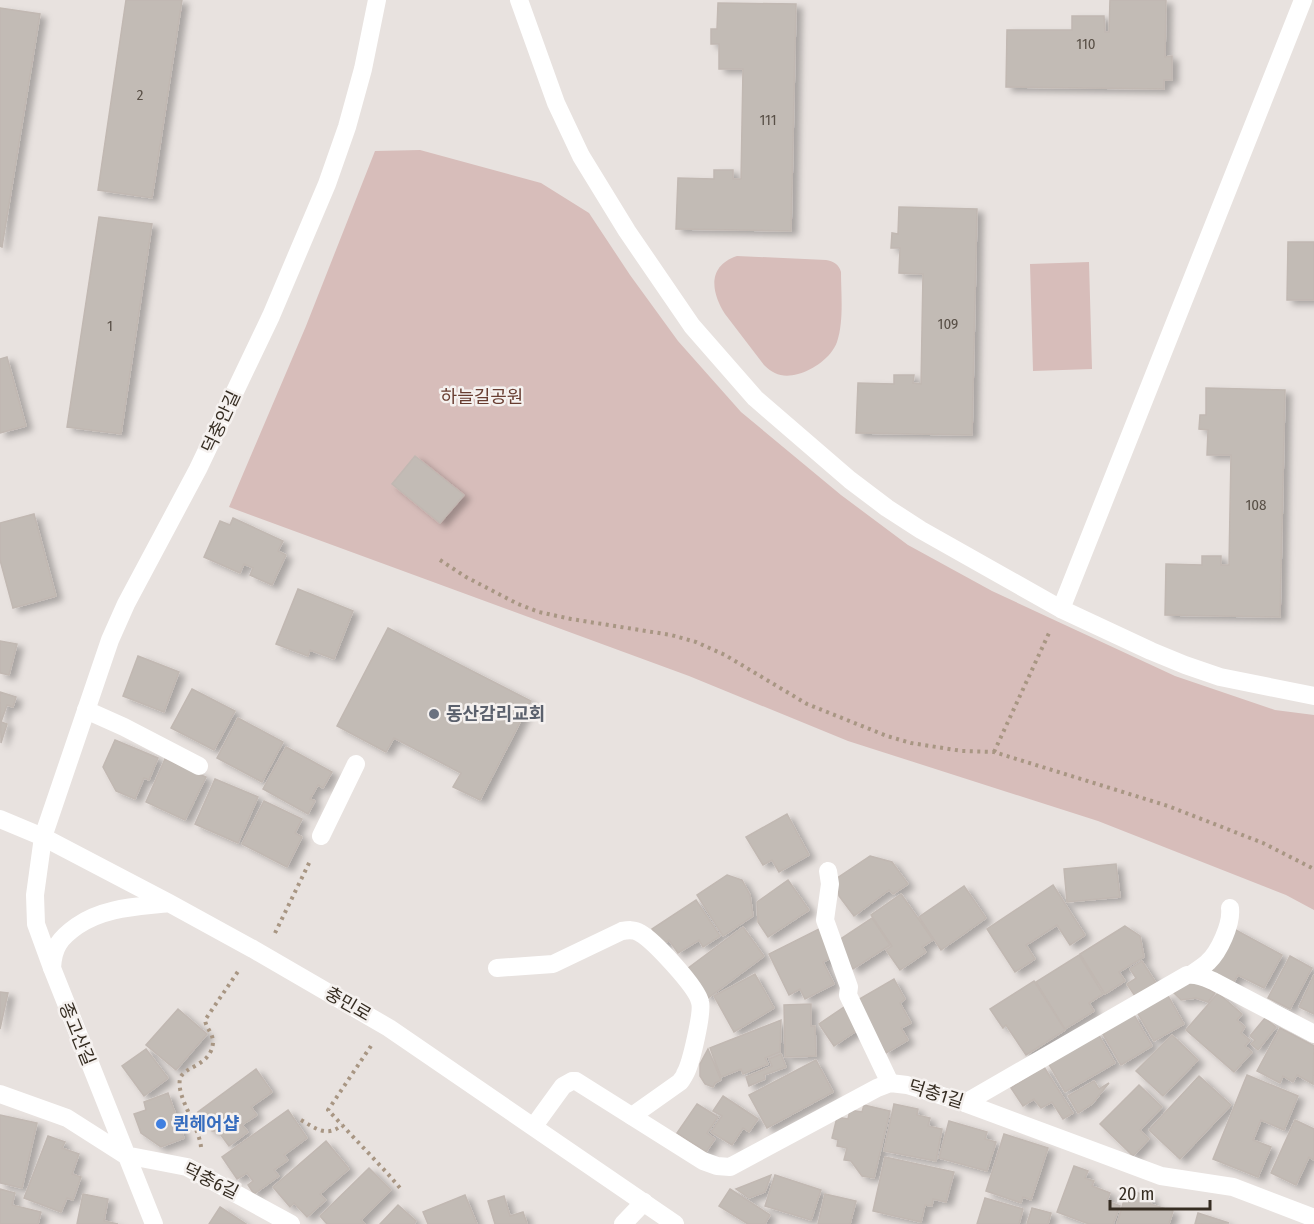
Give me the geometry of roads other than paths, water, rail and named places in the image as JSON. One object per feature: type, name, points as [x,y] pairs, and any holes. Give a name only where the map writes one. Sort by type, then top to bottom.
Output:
[{"type":"street","name":"덕충안길","points":[[43,837],[110,640],[126,604],[198,469],[272,316],[327,184],[347,127],[363,69],[377,0]]},
{"type":"street","points":[[519,0],[556,103],[581,156],[627,231],[692,326],[764,406],[850,480],[887,508],[1060,609],[1151,651],[1220,677],[1314,696]]},
{"type":"street","points":[[1060,609],[1303,0]]},
{"type":"street","points":[[86,710],[199,766]]},
{"type":"street","points":[[321,836],[356,764]]},
{"type":"street","name":"충민로","points":[[0,819],[43,837],[168,903],[385,1025],[675,1224]]},
{"type":"street","name":"종고산길","points":[[43,837],[35,895],[36,924],[154,1224]]},
{"type":"street","points":[[828,871],[830,884],[825,920],[849,987],[848,995],[890,1083]]},
{"type":"street","points":[[52,968],[58,944],[69,932],[90,918],[116,909],[168,903]]},
{"type":"street","points":[[965,1102],[1208,963],[1215,954],[1230,922],[1230,908]]},
{"type":"street","points":[[497,968],[553,964],[622,931],[630,930],[639,932],[650,940],[671,961],[700,1000],[700,1015],[690,1060],[686,1074],[680,1082],[632,1116]]},
{"type":"street","points":[[1192,974],[1215,982],[1314,1034]]},
{"type":"street","name":"덕충1길","points":[[534,1126],[563,1086],[572,1081],[579,1083],[703,1161],[717,1166],[730,1167],[877,1088],[890,1083],[902,1083],[965,1102],[1154,1174],[1233,1187],[1314,1218]]},
{"type":"street","points":[[0,1094],[67,1118],[125,1155]]},
{"type":"street","name":"덕충6길","points":[[125,1155],[179,1165],[202,1174],[291,1224]]},
{"type":"street","points":[[623,1224],[644,1202]]},
{"type":"place","name":"동산감리교회","points":[[434,714]]},
{"type":"place","name":"퀸헤어샵","points":[[161,1124]]},
{"type":"park label","name":"하늘길공원","points":[[482,397]]}]
